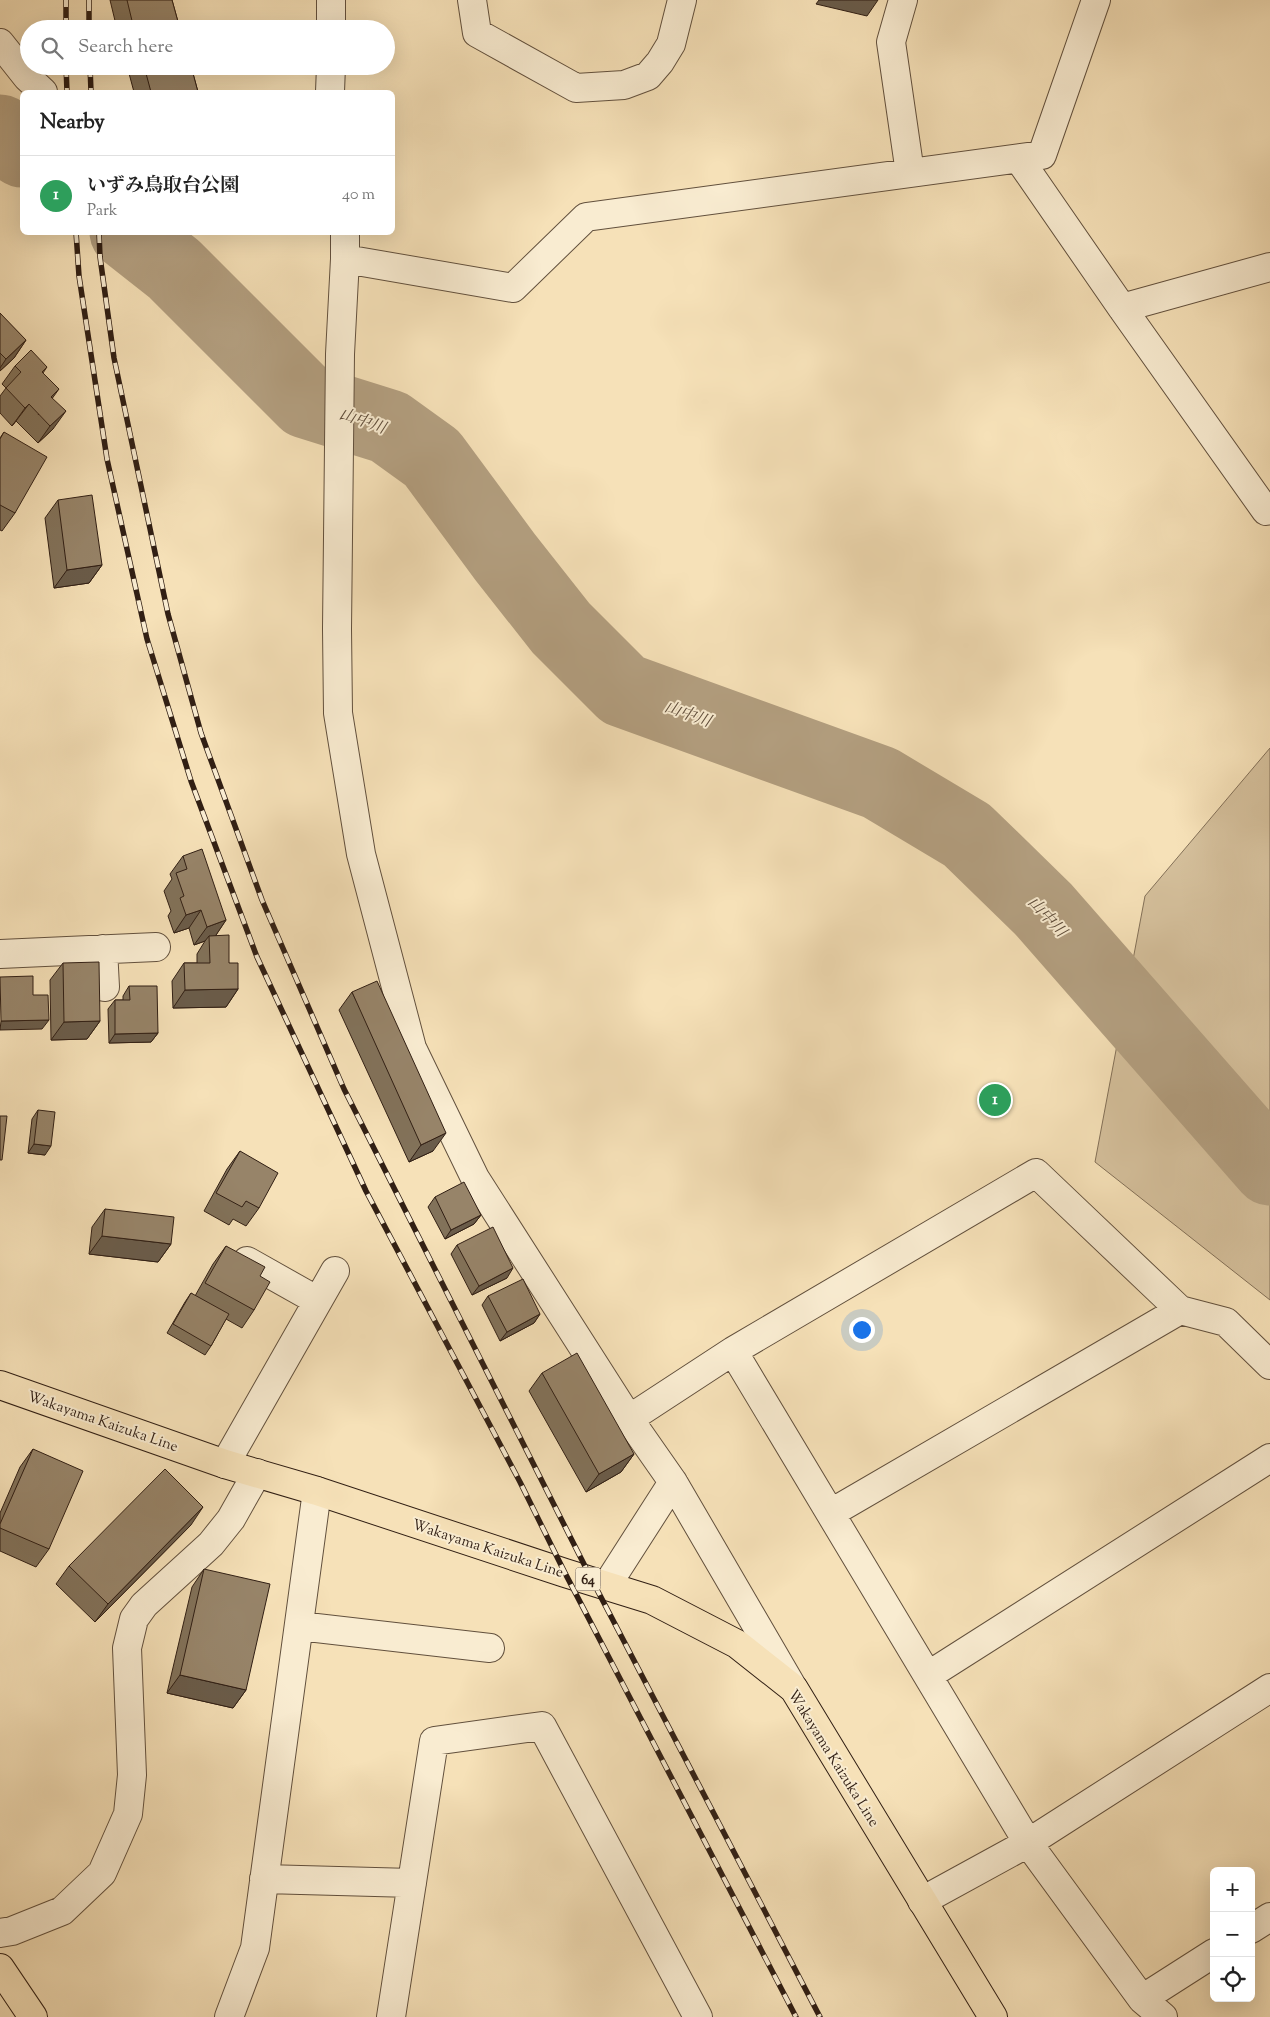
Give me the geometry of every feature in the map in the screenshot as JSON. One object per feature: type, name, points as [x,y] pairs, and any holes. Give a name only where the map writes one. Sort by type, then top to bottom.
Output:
[{"type":"main road","name":"Wakayama Kaizuka Line","points":[[0,1385],[225,1464],[317,1491],[652,1600],[737,1644],[794,1689],[993,2017]]},
{"type":"main road","points":[[0,1968],[33,2017]]},
{"type":"street","points":[[331,0],[331,20]]},
{"type":"street","points":[[472,0],[477,33],[576,88],[624,85],[648,76],[660,62],[671,44],[682,0]]},
{"type":"street","points":[[903,0],[891,42],[910,173]]},
{"type":"street","points":[[345,259],[513,288],[586,217],[1042,155],[1096,0]]},
{"type":"street","points":[[0,43],[20,68]]},
{"type":"street","points":[[25,75],[41,90]]},
{"type":"street","points":[[330,90],[331,75]]},
{"type":"street","points":[[1019,159],[1266,511],[1270,510]]},
{"type":"street","points":[[345,235],[340,354],[338,713],[361,854],[412,1048],[475,1178],[629,1419],[673,1482],[794,1689]]},
{"type":"street","points":[[1122,308],[1270,267]]},
{"type":"street","points":[[0,954],[156,947]]},
{"type":"street","points":[[103,949],[105,987]]},
{"type":"street","points":[[629,1419],[734,1351],[1036,1174],[1180,1310],[1226,1322],[1270,1365]]},
{"type":"street","points":[[247,1261],[318,1301]]},
{"type":"street","points":[[225,1464],[335,1271]]},
{"type":"street","points":[[831,1513],[1180,1310]]},
{"type":"street","points":[[734,1351],[1028,1843],[1142,1998],[1163,2017]]},
{"type":"street","points":[[929,1675],[1270,1458]]},
{"type":"street","points":[[0,1933],[12,1931],[62,1911],[102,1873],[128,1814],[132,1775],[127,1648],[134,1619],[144,1605],[211,1544],[231,1520],[257,1473]]},
{"type":"street","points":[[607,1585],[673,1482]]},
{"type":"street","points":[[229,2017],[255,1948],[317,1491]]},
{"type":"street","points":[[299,1626],[490,1648]]},
{"type":"street","points":[[922,1901],[1028,1843],[1270,1688]]},
{"type":"street","points":[[393,2015],[434,1742],[542,1726],[698,2017]]},
{"type":"street","points":[[264,1879],[412,1884]]},
{"type":"street","points":[[1255,1926],[1270,1917]]},
{"type":"street","points":[[1142,1998],[1210,1956]]},
{"type":"shaded area","points":[[1270,748],[1270,1300],[1095,1162],[1145,896]]},
{"type":"building","points":[[127,0],[172,0],[178,20],[132,20]]},
{"type":"building","points":[[146,75],[193,75],[197,90],[150,90]]},
{"type":"building","points":[[0,313],[26,340],[6,359],[0,353]]},
{"type":"building","points":[[31,350],[47,367],[42,372],[59,389],[51,397],[66,411],[50,426],[29,404],[25,408],[6,388],[21,372],[15,366]]},
{"type":"building","points":[[4,432],[47,457],[15,513],[0,505],[0,439]]},
{"type":"building","points":[[92,495],[102,565],[67,570],[58,500]]},
{"type":"building","points":[[202,849],[226,920],[207,927],[201,910],[186,915],[180,898],[184,896],[176,873],[187,869],[183,856]]},
{"type":"building","points":[[229,935],[229,963],[238,963],[238,989],[185,990],[184,963],[210,963],[209,936]]},
{"type":"building","points":[[99,962],[100,1021],[64,1022],[63,963]]},
{"type":"building","points":[[33,976],[33,995],[48,995],[49,1020],[1,1021],[0,977]]},
{"type":"building","points":[[377,981],[446,1133],[421,1145],[352,992]]},
{"type":"building","points":[[129,986],[157,986],[158,1033],[115,1034],[115,1000],[130,1000]]},
{"type":"building","points":[[38,1110],[55,1112],[51,1146],[34,1144]]},
{"type":"building","points":[[0,1116],[7,1116],[2,1160],[0,1160]]},
{"type":"building","points":[[240,1151],[278,1173],[259,1208],[246,1201],[242,1207],[216,1193]]},
{"type":"building","points":[[464,1182],[481,1215],[451,1230],[435,1197]]},
{"type":"building","points":[[105,1209],[174,1217],[171,1244],[102,1236]]},
{"type":"building","points":[[493,1227],[513,1268],[479,1286],[457,1245]]},
{"type":"building","points":[[226,1246],[265,1267],[260,1276],[270,1282],[254,1310],[205,1283]]},
{"type":"building","points":[[523,1279],[540,1314],[507,1332],[488,1296]]},
{"type":"building","points":[[191,1293],[229,1314],[211,1346],[173,1324]]},
{"type":"building","points":[[577,1353],[634,1454],[599,1474],[542,1373]]},
{"type":"building","points":[[33,1449],[83,1471],[49,1549],[0,1528],[0,1524]]},
{"type":"building","points":[[165,1469],[203,1507],[108,1604],[69,1566]]},
{"type":"building","points":[[204,1569],[270,1584],[246,1690],[180,1675]]},
{"type":"waterway","name":"山中川","points":[[0,132],[20,148]]},
{"type":"waterway","name":"山中川","points":[[131,235],[174,269],[306,401],[389,427],[432,458],[505,557],[561,628],[623,690],[880,783],[967,835],[1043,909],[1270,1168]]},
{"type":"railway","points":[[66,0],[66,20]]},
{"type":"railway","points":[[89,0],[89,20]]},
{"type":"railway","points":[[66,75],[67,90]]},
{"type":"railway","points":[[90,75],[91,90]]},
{"type":"railway","points":[[76,235],[79,276],[107,459],[147,639],[191,781],[257,957],[366,1191],[520,1482],[565,1573],[796,2017]]},
{"type":"railway","points":[[99,235],[100,257],[114,358],[168,614],[201,733],[262,900],[344,1089],[592,1580],[820,2017]]},
{"type":"place","name":"いずみ鳥取台公園","points":[[995,1100]]}]
